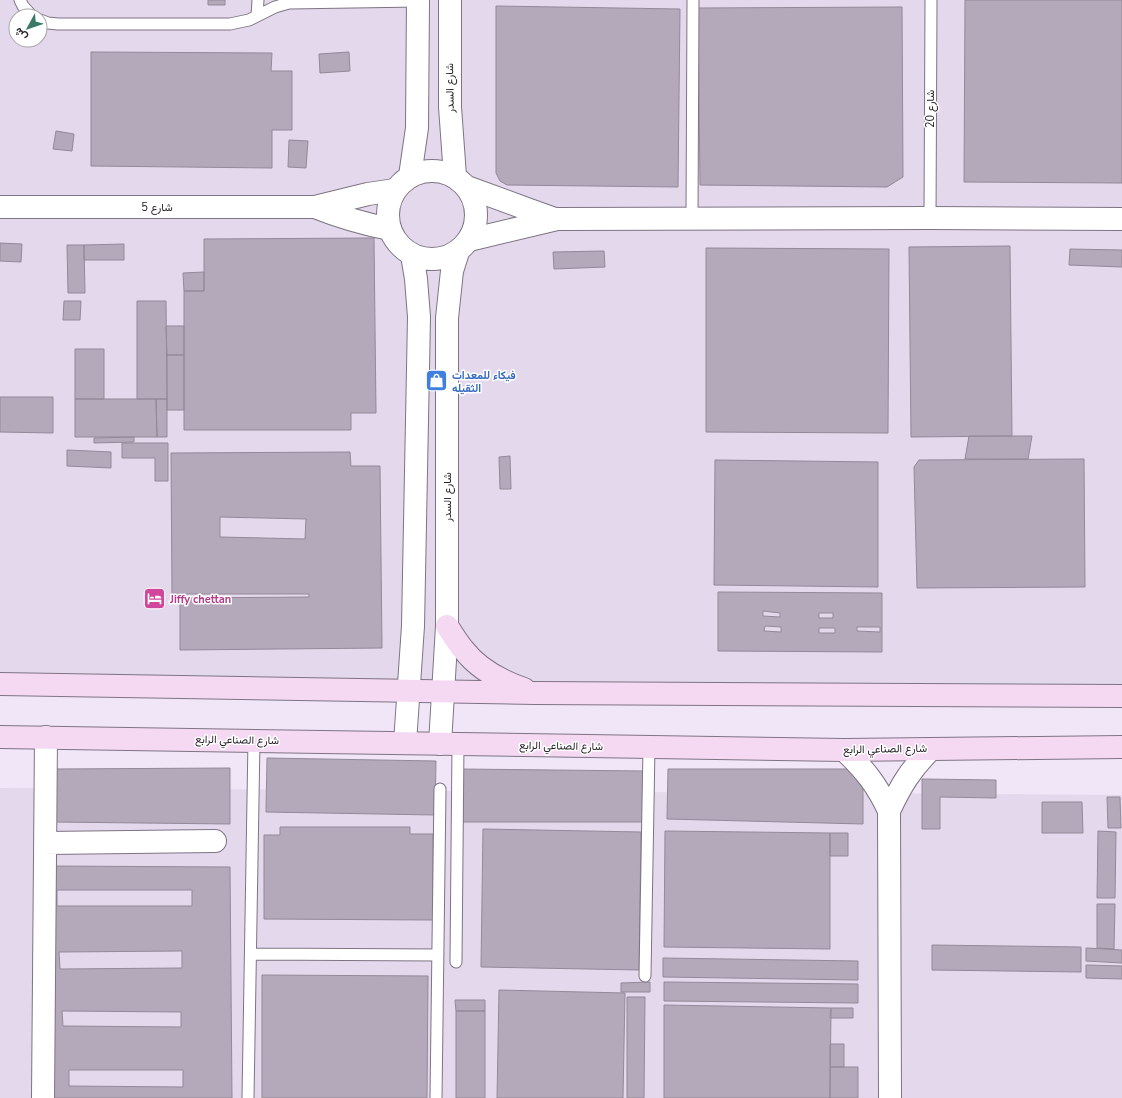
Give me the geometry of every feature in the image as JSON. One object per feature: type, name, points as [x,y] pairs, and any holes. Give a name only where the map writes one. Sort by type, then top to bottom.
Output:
[{"type":"main road","points":[[447,626],[463,649],[483,669],[508,683],[535,693]]},
{"type":"main road","points":[[0,684],[535,693],[1122,696]]},
{"type":"main road","name":"شارع الصناعي الرابع","points":[[0,737],[844,750],[1122,746]]},
{"type":"street","name":"شارع السدر","points":[[450,0],[450,107],[461,182]]},
{"type":"street","points":[[410,176],[418,128],[418,1]]},
{"type":"street","points":[[557,219],[527,210],[461,182],[440,171],[425,171],[410,176],[395,190],[389,202],[388,216],[390,229],[399,244],[412,254],[424,258],[435,259],[447,257],[463,246],[557,219],[1122,219]]},
{"type":"street","points":[[461,182],[475,204],[476,216],[476,223],[463,246]]},
{"type":"street","name":"شارع 5","points":[[0,207],[315,207],[395,190]]},
{"type":"street","name":"شارع 5","points":[[315,207],[339,217],[390,229]]},
{"type":"street","name":"شارع السدر","points":[[449,744],[443,691],[447,626],[447,318],[452,271],[463,246]]},
{"type":"street","points":[[405,743],[413,626],[420,317],[412,254]]},
{"type":"street","points":[[43,1098],[46,737]]},
{"type":"street","points":[[890,1098],[890,811],[906,777],[931,748]]},
{"type":"street","points":[[844,750],[871,778],[890,811]]},
{"type":"street","points":[[46,844],[215,841]]},
{"type":"lane","points":[[257,16],[258,0]]},
{"type":"lane","points":[[692,219],[693,0]]},
{"type":"lane","name":"شارع 20","points":[[930,0],[930,218]]},
{"type":"lane","points":[[48,23],[230,24],[249,20],[282,4],[297,2],[418,1]]},
{"type":"lane","points":[[248,1098],[254,740]]},
{"type":"lane","points":[[449,744],[456,962]]},
{"type":"lane","points":[[645,976],[649,747]]},
{"type":"lane","points":[[436,1098],[440,789]]},
{"type":"lane","points":[[251,954],[438,955]]},
{"type":"shaded area","points":[[0,0],[1122,0],[1122,691],[0,688]]},
{"type":"shaded area","points":[[0,788],[1122,795],[1122,1098],[0,1098]]},
{"type":"building","points":[[208,0],[225,0],[225,5],[208,5]]},
{"type":"building","points":[[965,0],[1122,0],[1122,183],[964,182]]},
{"type":"building","points":[[496,6],[680,9],[678,187],[507,185],[500,181],[496,173]]},
{"type":"building","points":[[902,7],[903,177],[887,187],[700,185],[698,8]]},
{"type":"building","points":[[91,52],[272,53],[271,71],[292,71],[292,130],[272,130],[272,168],[91,166]]},
{"type":"building","points":[[349,52],[350,71],[320,73],[319,54]]},
{"type":"building","points":[[56,131],[74,134],[72,151],[53,149]]},
{"type":"building","points":[[289,140],[308,141],[306,168],[288,167]]},
{"type":"building","points":[[374,238],[376,413],[351,413],[351,430],[184,430],[184,291],[204,291],[204,239]]},
{"type":"building","points":[[0,243],[22,244],[21,262],[0,261]]},
{"type":"building","points":[[124,244],[124,260],[84,260],[84,245]]},
{"type":"building","points":[[67,245],[84,245],[85,293],[68,293]]},
{"type":"building","points":[[1010,246],[1012,436],[911,437],[909,247]]},
{"type":"building","points":[[706,248],[889,249],[888,433],[706,432]]},
{"type":"building","points":[[1070,249],[1122,250],[1122,267],[1069,265]]},
{"type":"building","points":[[604,251],[605,267],[554,269],[553,252]]},
{"type":"building","points":[[204,272],[204,291],[184,291],[183,273]]},
{"type":"building","points":[[64,301],[81,301],[80,320],[63,320]]},
{"type":"building","points":[[137,301],[166,301],[167,399],[137,399]]},
{"type":"building","points":[[166,326],[184,326],[184,355],[167,355]]},
{"type":"building","points":[[75,349],[104,349],[104,399],[75,399]]},
{"type":"building","points":[[167,355],[184,355],[184,410],[167,410]]},
{"type":"building","points":[[0,397],[53,397],[53,433],[0,432]]},
{"type":"building","points":[[75,399],[156,399],[157,437],[75,437]]},
{"type":"building","points":[[156,399],[167,399],[167,437],[157,437]]},
{"type":"building","points":[[969,436],[1032,436],[1028,459],[965,459]]},
{"type":"building","points":[[134,437],[134,442],[94,443],[94,438]]},
{"type":"building","points":[[122,443],[168,443],[168,481],[155,481],[155,458],[122,458]]},
{"type":"building","points":[[67,450],[111,452],[111,468],[67,466]]},
{"type":"building","points":[[350,452],[351,466],[380,466],[382,648],[180,650],[180,598],[309,597],[309,594],[172,594],[171,453]],"holes":[[[220,517],[306,519],[305,539],[220,537]]]},
{"type":"building","points":[[510,456],[511,489],[500,489],[499,457]]},
{"type":"building","points":[[1084,459],[1085,587],[917,588],[914,467],[919,460]]},
{"type":"building","points":[[715,460],[878,462],[878,587],[714,585]]},
{"type":"building","points":[[718,592],[882,593],[882,652],[718,651]],"holes":[[[763,611],[780,613],[780,617],[763,616]],[[819,613],[833,613],[833,618],[819,618]],[[765,626],[781,627],[781,632],[764,631]],[[857,627],[880,627],[880,632],[857,631]],[[819,628],[835,628],[835,633],[819,633]]]},
{"type":"building","points":[[267,758],[436,761],[435,815],[266,812]]},
{"type":"building","points":[[230,768],[230,824],[53,822],[53,769]]},
{"type":"building","points":[[461,769],[645,771],[645,822],[461,822]]},
{"type":"building","points":[[668,769],[856,769],[863,776],[863,824],[667,819]]},
{"type":"building","points":[[922,779],[996,780],[996,798],[940,797],[940,829],[922,829]]},
{"type":"building","points":[[1107,797],[1120,797],[1121,828],[1108,828]]},
{"type":"building","points":[[1042,802],[1082,802],[1083,833],[1042,833]]},
{"type":"building","points":[[280,827],[410,827],[410,834],[433,834],[433,920],[264,919],[264,835],[280,835]]},
{"type":"building","points":[[483,829],[641,832],[639,970],[481,967]]},
{"type":"building","points":[[665,831],[830,833],[830,949],[664,947]]},
{"type":"building","points":[[1098,831],[1116,832],[1115,898],[1097,898]]},
{"type":"building","points":[[830,833],[848,833],[848,856],[830,856]]},
{"type":"building","points":[[49,866],[230,867],[232,1098],[52,1098]],"holes":[[[57,890],[192,890],[192,906],[57,906]],[[182,951],[182,968],[60,969],[59,952]],[[62,1011],[181,1012],[181,1027],[63,1026]],[[69,1070],[183,1070],[183,1087],[69,1086]]]},
{"type":"building","points":[[1097,904],[1115,904],[1114,949],[1097,948]]},
{"type":"building","points":[[932,945],[1081,947],[1081,972],[932,970]]},
{"type":"building","points":[[1086,948],[1122,950],[1122,963],[1086,961]]},
{"type":"building","points":[[663,958],[858,961],[858,980],[663,977]]},
{"type":"building","points":[[1086,965],[1122,966],[1122,979],[1086,978]]},
{"type":"building","points":[[262,975],[428,976],[427,1098],[262,1098]]},
{"type":"building","points":[[650,982],[650,992],[621,992],[621,983]]},
{"type":"building","points":[[664,982],[858,984],[858,1003],[664,1001]]},
{"type":"building","points":[[499,990],[625,993],[623,1098],[497,1098]]},
{"type":"building","points":[[627,997],[645,997],[644,1098],[627,1098]]},
{"type":"building","points":[[455,1000],[485,1000],[485,1011],[456,1011]]},
{"type":"building","points":[[664,1005],[831,1008],[830,1098],[664,1098]]},
{"type":"building","points":[[831,1008],[853,1008],[853,1018],[830,1018]]},
{"type":"building","points":[[456,1011],[485,1011],[485,1098],[456,1098]]},
{"type":"building","points":[[830,1044],[844,1044],[844,1067],[830,1067]]},
{"type":"building","points":[[830,1067],[858,1067],[858,1098],[830,1098]]},
{"type":"place","name":"فيكاء للمعدات الثقيله","points":[[436,381]]},
{"type":"place","name":"Jiffy chettan","points":[[155,599]]}]
